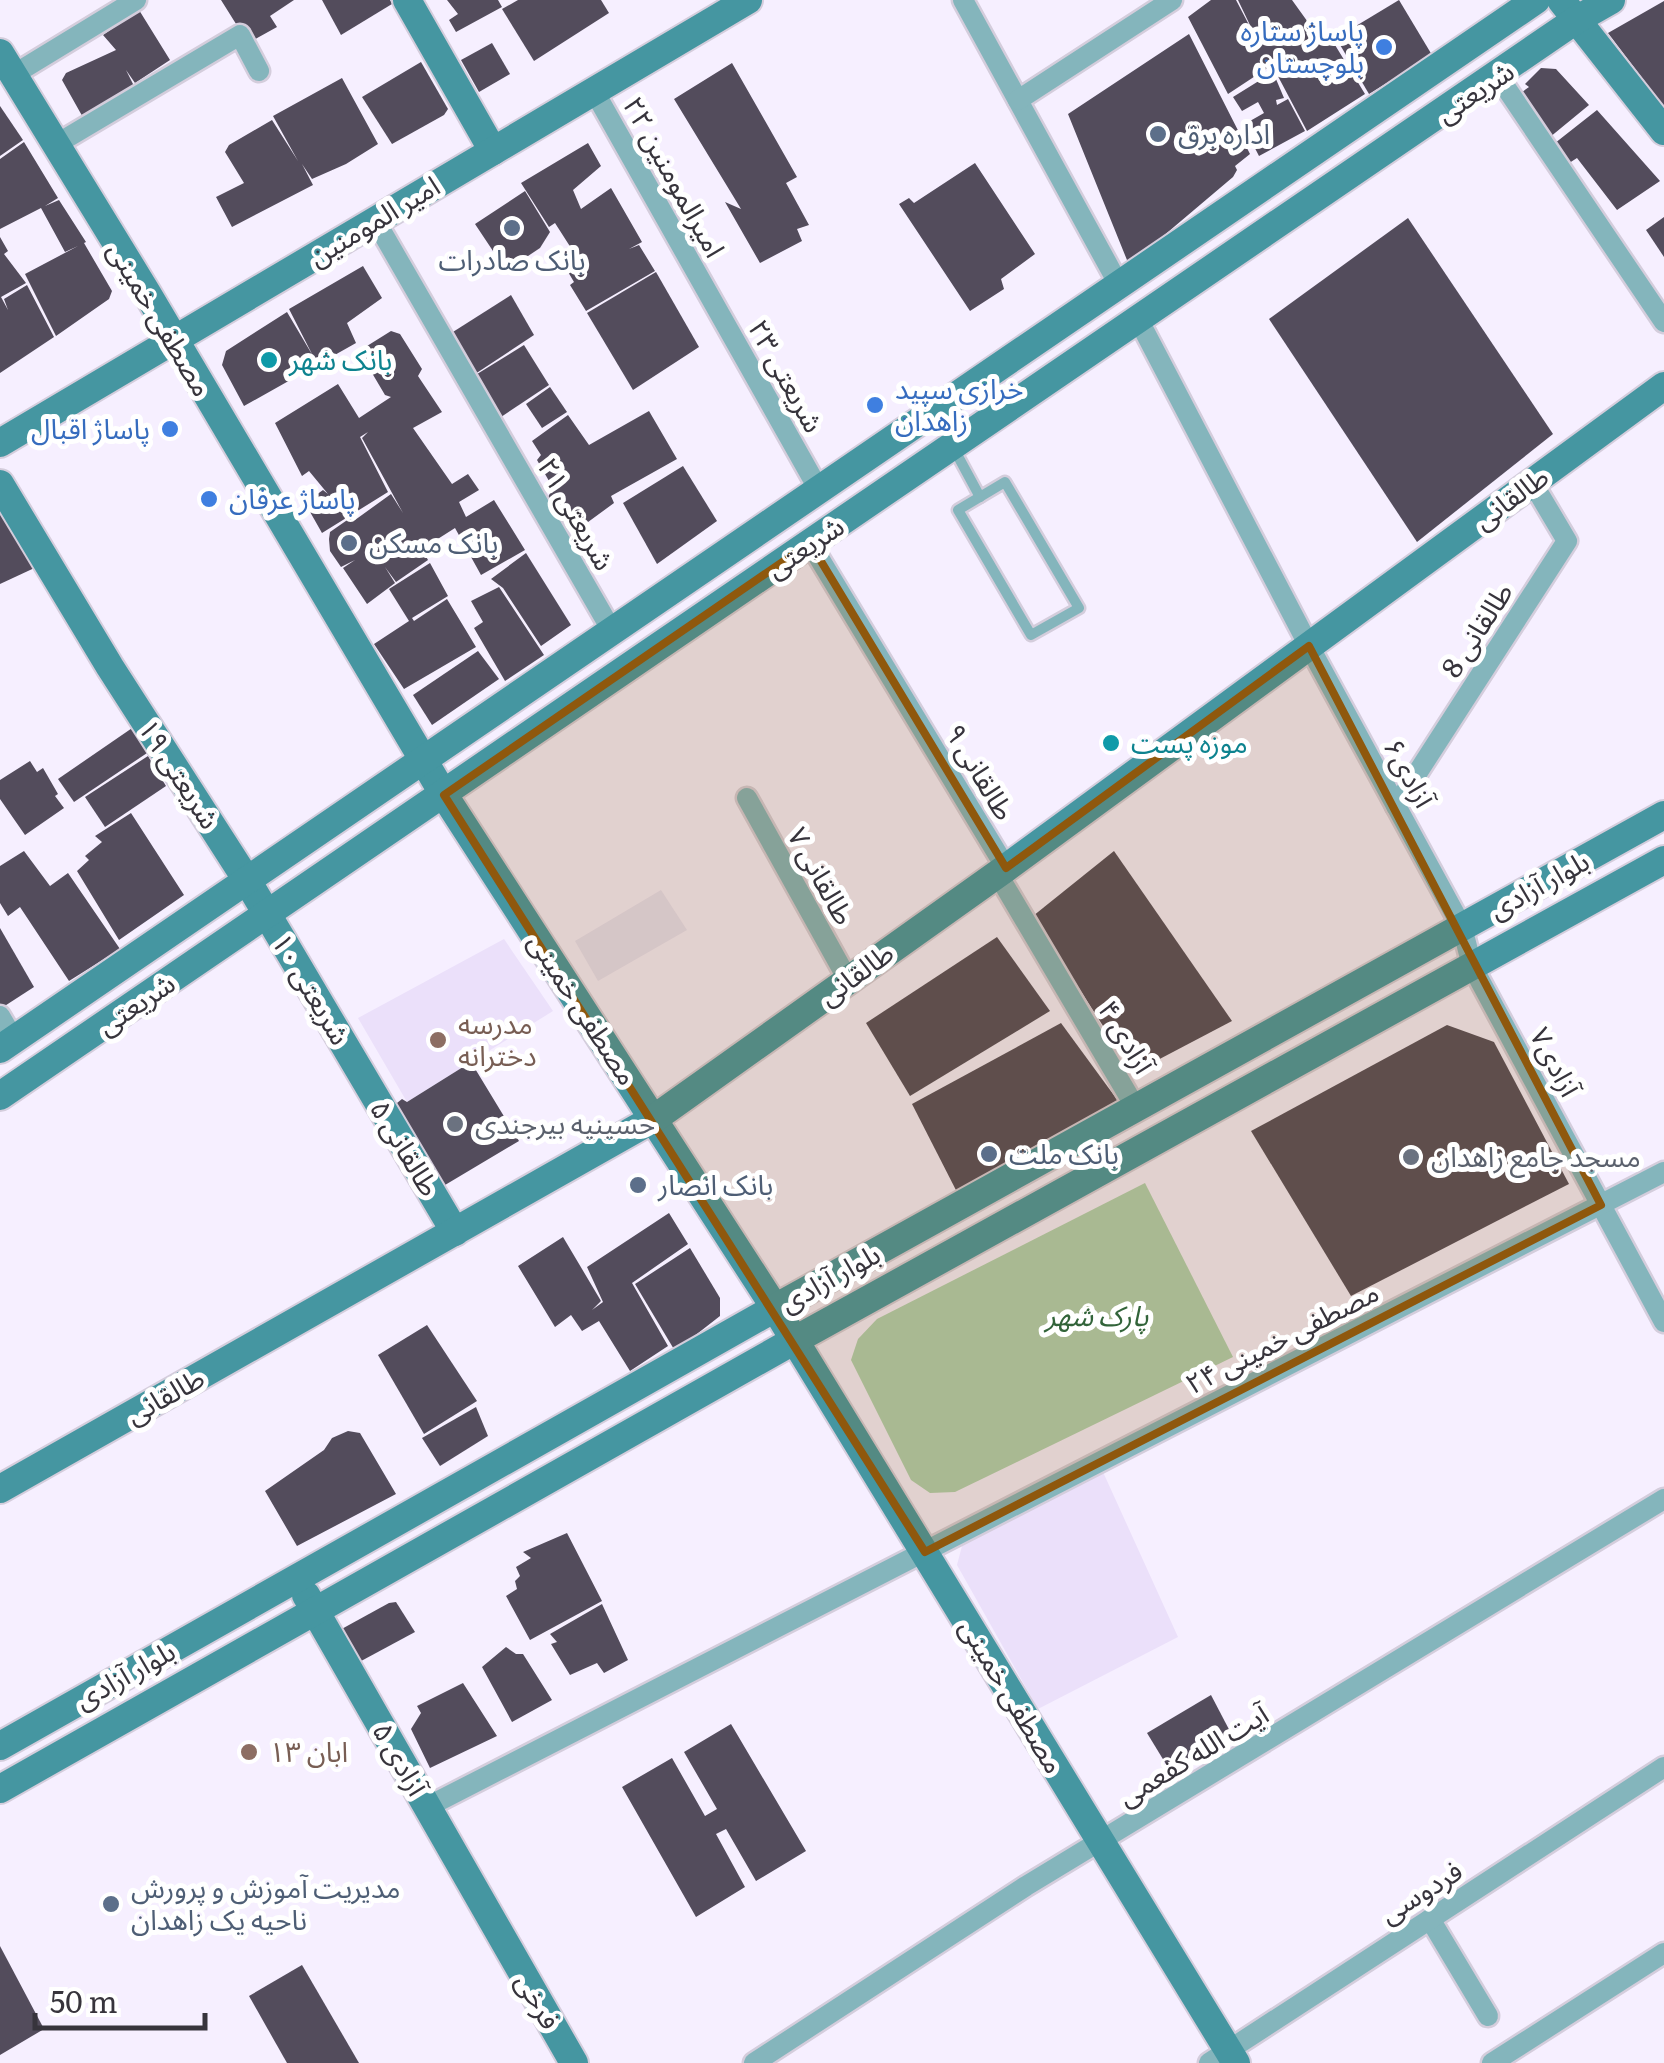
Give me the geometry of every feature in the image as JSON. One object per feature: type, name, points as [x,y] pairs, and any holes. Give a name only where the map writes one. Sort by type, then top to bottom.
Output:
[{"type":"main road","name":"امیر المومنین","points":[[0,443],[748,0]]},
{"type":"main road","name":"شریعتی","points":[[5,1035],[248,882],[1536,0]]},
{"type":"main road","name":"شریعتی","points":[[0,1096],[1498,76],[1569,10],[1611,0]]},
{"type":"main road","points":[[410,1],[493,151]]},
{"type":"main road","points":[[1569,10],[1664,131]]},
{"type":"main road","name":"مصطفی خمینی","points":[[7,64],[444,795],[776,1308],[925,1552],[1102,1842],[1225,2059]]},
{"type":"main road","name":"طالقانی","points":[[0,1489],[655,1118],[1664,386]]},
{"type":"main road","name":"شریعتی ۱۹","points":[[0,484],[267,915]]},
{"type":"main road","name":"بلوار آزادی","points":[[0,1746],[776,1308],[1664,815]]},
{"type":"main road","name":"بلوار آزادی","points":[[0,1789],[795,1340],[1664,860]]},
{"type":"main road","name":"شریعتی ۱۰","points":[[267,915],[355,1064]]},
{"type":"main road","name":"طالقانی ۵","points":[[355,1064],[454,1232]]},
{"type":"main road","name":"آزادی ۵","points":[[297,1578],[503,1940]]},
{"type":"main road","name":"فرخی","points":[[503,1940],[574,2063]]},
{"type":"street","points":[[7,64],[136,0]]},
{"type":"street","points":[[964,0],[1119,285]]},
{"type":"street","points":[[1018,100],[1172,0]]},
{"type":"street","points":[[56,145],[240,35],[260,71]]},
{"type":"street","points":[[1498,76],[1664,322]]},
{"type":"street","name":"امیرالمومنین ۲۲","points":[[594,91],[705,289]]},
{"type":"street","name":"شریعتی ۲۱","points":[[376,220],[612,631]]},
{"type":"street","name":"شریعتی ۲۳","points":[[705,289],[819,490]]},
{"type":"street","name":"آزادی۶","points":[[1138,320],[1462,927],[1472,966]]},
{"type":"street","name":"طالقانی 8","points":[[1396,806],[1567,541],[1532,482]]},
{"type":"street","name":"طالقانی ۹","points":[[810,543],[908,706],[1067,992]]},
{"type":"street","name":"طالقانی ۷","points":[[747,798],[848,980]]},
{"type":"street","name":"آزادی۷","points":[[1472,966],[1663,1316]]},
{"type":"street","name":"آزادی ۴","points":[[1067,992],[1137,1110]]},
{"type":"street","name":"مصطفی خمینی ۲۴","points":[[427,1807],[1664,1172]]},
{"type":"street","name":"آیت الله کفعمی","points":[[754,2063],[1026,1886],[1664,1499]]},
{"type":"street","name":"فردوسی","points":[[1225,2059],[1430,1919],[1664,1767]]},
{"type":"street","points":[[1430,1919],[1488,2016]]},
{"type":"street","points":[[1492,2063],[1664,1954]]},
{"type":"lane","points":[[953,446],[980,497]]},
{"type":"lane","points":[[1005,482],[1079,608],[1031,635],[958,510],[980,497],[1005,482]]},
{"type":"highlighted area","points":[[810,543],[1006,868],[1309,646],[1601,1205],[925,1552],[444,795]]},
{"type":"shaded area","points":[[661,890],[687,930],[598,981],[575,941]]},
{"type":"shaded area","name":"مدرسه دخترانه","points":[[504,939],[553,1011],[407,1102],[358,1018]]},
{"type":"shaded area","points":[[1103,1472],[1178,1637],[1038,1709],[957,1565],[962,1546]]},
{"type":"green space","name":"پارک شهر","points":[[1145,1183],[1233,1357],[955,1492],[930,1493],[911,1480],[851,1360],[858,1339],[877,1319]]},
{"type":"building","points":[[221,0],[294,0],[270,16],[277,27],[248,43]]},
{"type":"building","points":[[322,0],[390,0],[392,4],[341,35]]},
{"type":"building","points":[[447,0],[498,0],[502,7],[456,32],[449,20],[458,14]]},
{"type":"building","points":[[518,0],[601,0],[609,13],[534,61],[502,9]]},
{"type":"building","points":[[1211,0],[1236,0],[1259,44],[1238,0],[1292,0],[1310,25],[1324,27],[1365,94],[1307,131],[1272,65],[1228,94],[1188,17]]},
{"type":"building","name":"پاساژ ستاره بلوچستان","points":[[1399,0],[1432,55],[1369,94],[1336,38]]},
{"type":"building","points":[[1664,1],[1664,107],[1608,33]]},
{"type":"building","points":[[139,10],[170,60],[135,83],[126,70],[137,92],[85,121],[62,80],[66,73],[116,50],[103,35]]},
{"type":"building","name":"اداره برق","points":[[1189,34],[1250,154],[1235,166],[1233,177],[1129,265],[1068,114]]},
{"type":"building","points":[[492,43],[510,74],[479,92],[461,60]]},
{"type":"building","points":[[421,62],[448,109],[392,144],[362,97]]},
{"type":"building","points":[[732,63],[797,177],[786,183],[809,225],[797,229],[802,241],[760,263],[725,202],[741,209],[674,99]]},
{"type":"building","points":[[1541,68],[1556,69],[1589,105],[1544,142],[1515,97],[1529,87],[1525,84]]},
{"type":"building","points":[[1273,72],[1284,98],[1276,100],[1277,105],[1288,99],[1305,131],[1259,156],[1243,125],[1264,113],[1258,102],[1242,111],[1233,97]]},
{"type":"building","points":[[342,78],[378,144],[312,179],[302,164],[313,185],[232,227],[216,197],[244,183],[225,152],[229,145],[272,120],[298,161],[273,116]]},
{"type":"building","points":[[0,106],[23,140],[0,156]]},
{"type":"building","points":[[1597,110],[1660,181],[1617,210],[1577,158],[1563,167],[1550,147]]},
{"type":"building","points":[[24,142],[58,198],[45,206],[59,200],[112,291],[109,299],[56,336],[25,274],[78,246],[65,252],[41,208],[0,229],[0,159]]},
{"type":"building","points":[[588,143],[601,166],[573,190],[581,209],[611,188],[642,242],[629,249],[639,245],[655,271],[586,311],[558,255],[571,248],[555,223],[549,227],[521,183]]},
{"type":"building","points":[[975,163],[1035,254],[1001,279],[1004,289],[970,311],[899,204],[909,198],[914,203]]},
{"type":"building","name":"بانک صادرات","points":[[525,191],[550,232],[540,248],[516,264],[505,261],[500,265],[475,224]]},
{"type":"building","points":[[1664,217],[1664,257],[1646,230]]},
{"type":"building","points":[[1408,218],[1553,434],[1417,542],[1269,319]]},
{"type":"building","points":[[0,237],[8,251],[4,254],[26,283],[1,297],[8,310],[4,299],[27,285],[54,337],[0,373]]},
{"type":"building","points":[[363,266],[382,298],[347,323],[356,343],[244,406],[222,365],[226,351],[287,312],[313,356],[289,309]]},
{"type":"building","points":[[656,272],[699,347],[633,390],[587,313]]},
{"type":"building","points":[[511,295],[534,335],[469,378],[445,337]]},
{"type":"building","points":[[391,331],[400,334],[422,369],[418,376],[442,412],[413,428],[452,484],[468,474],[479,490],[459,502],[466,517],[494,500],[525,550],[481,575],[455,528],[422,549],[428,560],[396,582],[385,567],[395,583],[367,604],[343,568],[355,560],[341,567],[330,551],[329,539],[330,532],[353,516],[355,520],[391,494],[403,513],[362,438],[368,432],[360,437],[388,492],[322,533],[305,503],[323,490],[328,494],[309,471],[302,476],[275,423],[338,384],[359,418],[391,397],[385,395],[359,351]]},
{"type":"building","points":[[524,345],[549,385],[495,421],[469,379]]},
{"type":"building","points":[[550,387],[567,412],[542,428],[526,404]]},
{"type":"building","points":[[649,411],[677,459],[611,496],[614,503],[584,525],[571,521],[554,523],[543,506],[553,488],[537,460],[541,455],[532,441],[568,415],[589,445]]},
{"type":"building","points":[[683,466],[717,521],[657,564],[623,503]]},
{"type":"building","points":[[0,502],[43,564],[0,584]]},
{"type":"building","points":[[526,553],[571,625],[541,646],[503,588],[491,579]]},
{"type":"building","points":[[430,563],[448,596],[412,618],[414,621],[447,599],[476,647],[404,689],[374,644],[409,621],[389,589]]},
{"type":"building","points":[[499,587],[544,655],[505,681],[474,628],[483,622],[471,601]]},
{"type":"building","points":[[478,651],[499,679],[432,725],[413,695]]},
{"type":"building","points":[[138,724],[153,749],[74,802],[58,779]]},
{"type":"building","points":[[148,756],[166,786],[105,827],[85,797]]},
{"type":"building","points":[[30,761],[37,772],[43,768],[64,808],[25,835],[0,799],[0,780]]},
{"type":"building","points":[[131,813],[184,895],[119,940],[77,871],[89,860],[85,856],[102,842],[95,836]]},
{"type":"building","points":[[24,851],[50,886],[68,873],[120,949],[69,981],[20,907],[8,916],[0,903],[0,866]]},
{"type":"building","points":[[1114,851],[1232,1021],[1133,1073],[1033,916]]},
{"type":"building","points":[[0,928],[34,987],[0,1009]]},
{"type":"building","points":[[997,937],[1050,1011],[910,1096],[866,1023]]},
{"type":"building","name":"بانک ملت","points":[[1061,1023],[1124,1109],[960,1198],[912,1104]]},
{"type":"building","name":"مسجد جامع زاهدان","points":[[1447,1025],[1494,1042],[1569,1184],[1351,1296],[1251,1131]]},
{"type":"building","name":"حسینیه بیرجندی","points":[[471,1062],[519,1141],[440,1188],[392,1107],[402,1099],[407,1102]]},
{"type":"building","points":[[669,1213],[688,1244],[632,1283],[668,1346],[630,1371],[599,1321],[582,1331],[571,1315],[555,1327],[518,1266],[563,1237],[601,1301],[592,1310],[603,1302],[587,1267]]},
{"type":"building","points":[[690,1248],[720,1298],[720,1316],[675,1351],[635,1284]]},
{"type":"building","points":[[427,1325],[477,1401],[424,1434],[378,1355]]},
{"type":"building","points":[[476,1407],[488,1436],[440,1466],[422,1438]]},
{"type":"building","points":[[348,1431],[360,1433],[396,1494],[297,1546],[265,1491],[324,1450],[332,1438]]},
{"type":"building","points":[[567,1533],[602,1601],[530,1640],[506,1596],[517,1589],[515,1581],[520,1576],[516,1567],[531,1558],[523,1552]]},
{"type":"building","points":[[396,1602],[415,1632],[350,1667],[338,1631]]},
{"type":"building","points":[[602,1604],[628,1660],[604,1673],[597,1663],[570,1675],[551,1644],[557,1642],[550,1634]]},
{"type":"building","points":[[506,1647],[523,1654],[552,1700],[512,1722],[482,1667]]},
{"type":"building","points":[[463,1683],[497,1736],[430,1768],[411,1729],[421,1713],[417,1706]]},
{"type":"building","points":[[1211,1695],[1234,1739],[1172,1774],[1147,1733]]},
{"type":"building","points":[[731,1724],[806,1851],[756,1881],[726,1829],[716,1834],[745,1887],[696,1917],[622,1787],[672,1758],[705,1816],[717,1809],[684,1752]]},
{"type":"building","points":[[0,1946],[44,2029],[0,2055]]},
{"type":"building","points":[[302,1965],[359,2063],[287,2063],[249,1996]]},
{"type":"place","name":"پاساژ ستاره بلوچستان","points":[[1384,47]]},
{"type":"place","name":"اداره برق","points":[[1158,134]]},
{"type":"place","name":"بانک صادرات","points":[[512,228]]},
{"type":"place","name":"بانک شهر","points":[[269,360]]},
{"type":"place","name":"خرازی سپید زاهدان","points":[[875,405]]},
{"type":"place","name":"پاساژ اقبال","points":[[170,429]]},
{"type":"place","name":"پاساژ عرفان","points":[[209,499]]},
{"type":"place","name":"بانک مسکن","points":[[349,543]]},
{"type":"place","name":"موزه پست","points":[[1111,743]]},
{"type":"place","name":"مدرسه دخترانه","points":[[438,1040]]},
{"type":"place","name":"حسینیه بیرجندی","points":[[455,1124]]},
{"type":"place","name":"بانک ملت","points":[[989,1154]]},
{"type":"place","name":"مسجد جامع زاهدان","points":[[1411,1157]]},
{"type":"place","name":"بانک انصار","points":[[638,1185]]},
{"type":"place","name":"۱۳ ابان","points":[[249,1752]]},
{"type":"place","name":"مدیریت آموزش و پرورش ناحیه یک زاهدان","points":[[111,1904]]}]
